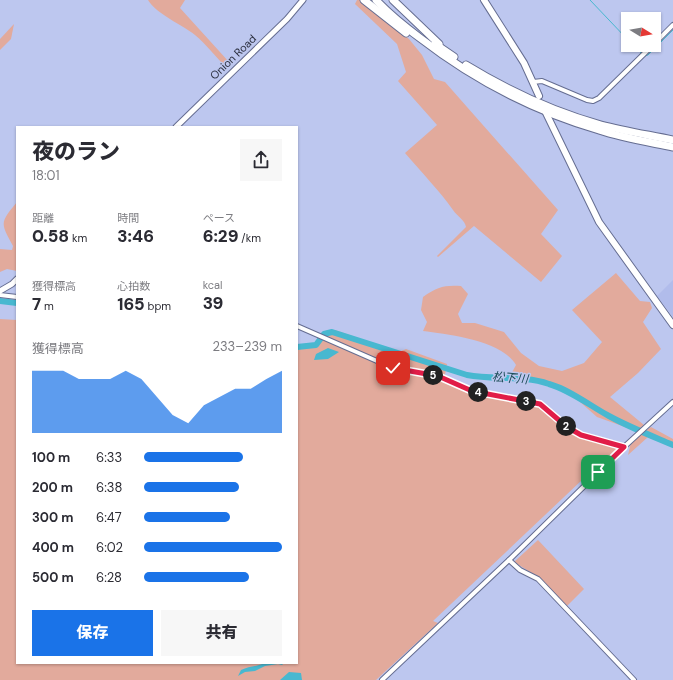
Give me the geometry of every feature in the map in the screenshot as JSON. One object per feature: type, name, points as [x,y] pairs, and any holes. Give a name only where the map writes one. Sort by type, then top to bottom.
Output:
[{"type":"highway","points":[[364,0],[423,46],[440,57],[531,105],[589,127],[673,148]]},
{"type":"highway","points":[[376,0],[435,50],[479,78]]},
{"type":"highway","points":[[382,0],[408,23],[451,55],[534,101],[577,118],[606,126],[673,140]]},
{"type":"highway","points":[[393,0],[414,22],[451,55]]},
{"type":"main road","points":[[484,0],[524,63],[539,96]]},
{"type":"main road","points":[[546,113],[598,222],[673,325]]},
{"type":"street","name":"Onion Road","points":[[177,126],[287,19],[303,0]]},
{"type":"street","points":[[661,37],[673,26]]},
{"type":"street","points":[[533,82],[542,81],[587,100],[593,101],[599,98],[645,52]]},
{"type":"street","points":[[0,291],[16,280]]},
{"type":"street","points":[[0,295],[16,298]]},
{"type":"street","points":[[298,326],[324,336],[393,368],[438,376],[472,391],[540,404],[567,427],[581,435],[624,447]]},
{"type":"street","points":[[382,680],[509,560],[624,447],[673,402]]},
{"type":"street","points":[[509,560],[520,570],[538,579],[634,680]]},
{"type":"shaded area","points":[[148,0],[185,0],[180,8],[229,62],[225,66],[195,35],[163,15]]},
{"type":"shaded area","points":[[357,0],[361,0],[409,39],[422,55],[434,79],[445,82],[558,210],[541,234],[562,256],[541,282],[474,226],[438,257],[437,256],[466,227],[463,220],[405,153],[437,125],[398,81],[406,72],[397,44],[355,4]]},
{"type":"shaded area","points":[[14,24],[11,39],[0,50],[0,39]]},
{"type":"shaded area","points":[[16,203],[16,271],[7,269],[0,272],[0,249],[12,250],[13,246],[4,227],[7,214]]},
{"type":"shaded area","points":[[616,273],[640,301],[650,302],[652,308],[643,322],[661,349],[638,373],[610,397],[644,425],[636,431],[597,417],[579,401],[558,387],[510,376],[516,365],[500,350],[474,340],[423,331],[427,322],[421,310],[423,297],[441,287],[461,286],[468,294],[458,314],[462,323],[475,323],[504,332],[521,353],[539,366],[562,371],[584,363],[602,342],[572,310]]},
{"type":"shaded area","points":[[673,280],[673,317],[657,296]]},
{"type":"shaded area","points":[[0,319],[16,320],[16,664],[298,664],[298,349],[318,347],[325,331],[335,330],[399,352],[406,349],[447,364],[444,380],[481,394],[539,407],[567,429],[583,438],[617,449],[582,480],[433,621],[438,623],[376,680],[0,680]]},
{"type":"shaded area","points":[[328,348],[339,352],[328,359],[314,360],[316,354]]},
{"type":"shaded area","points":[[651,427],[673,439],[673,447],[648,437],[628,455],[631,442]]},
{"type":"shaded area","points":[[538,540],[584,589],[567,606],[535,575],[514,562]]},
{"type":"shaded area","points":[[278,664],[265,666],[255,671],[245,672],[238,676],[241,670],[258,665]]},
{"type":"shaded area","points":[[289,672],[301,673],[302,680],[280,680]]},
{"type":"waterway","points":[[590,0],[621,33]]},
{"type":"waterway","points":[[645,56],[648,55],[673,30]]},
{"type":"waterway","name":"松下川","points":[[0,301],[16,303]]},
{"type":"waterway","name":"松下川","points":[[298,347],[316,345],[324,334],[332,332],[467,375],[539,381],[564,390],[617,420],[673,445]]},
{"type":"route","points":[[393,368],[438,376],[472,391],[540,404],[545,406],[567,427],[581,435],[624,447],[598,472]]}]
